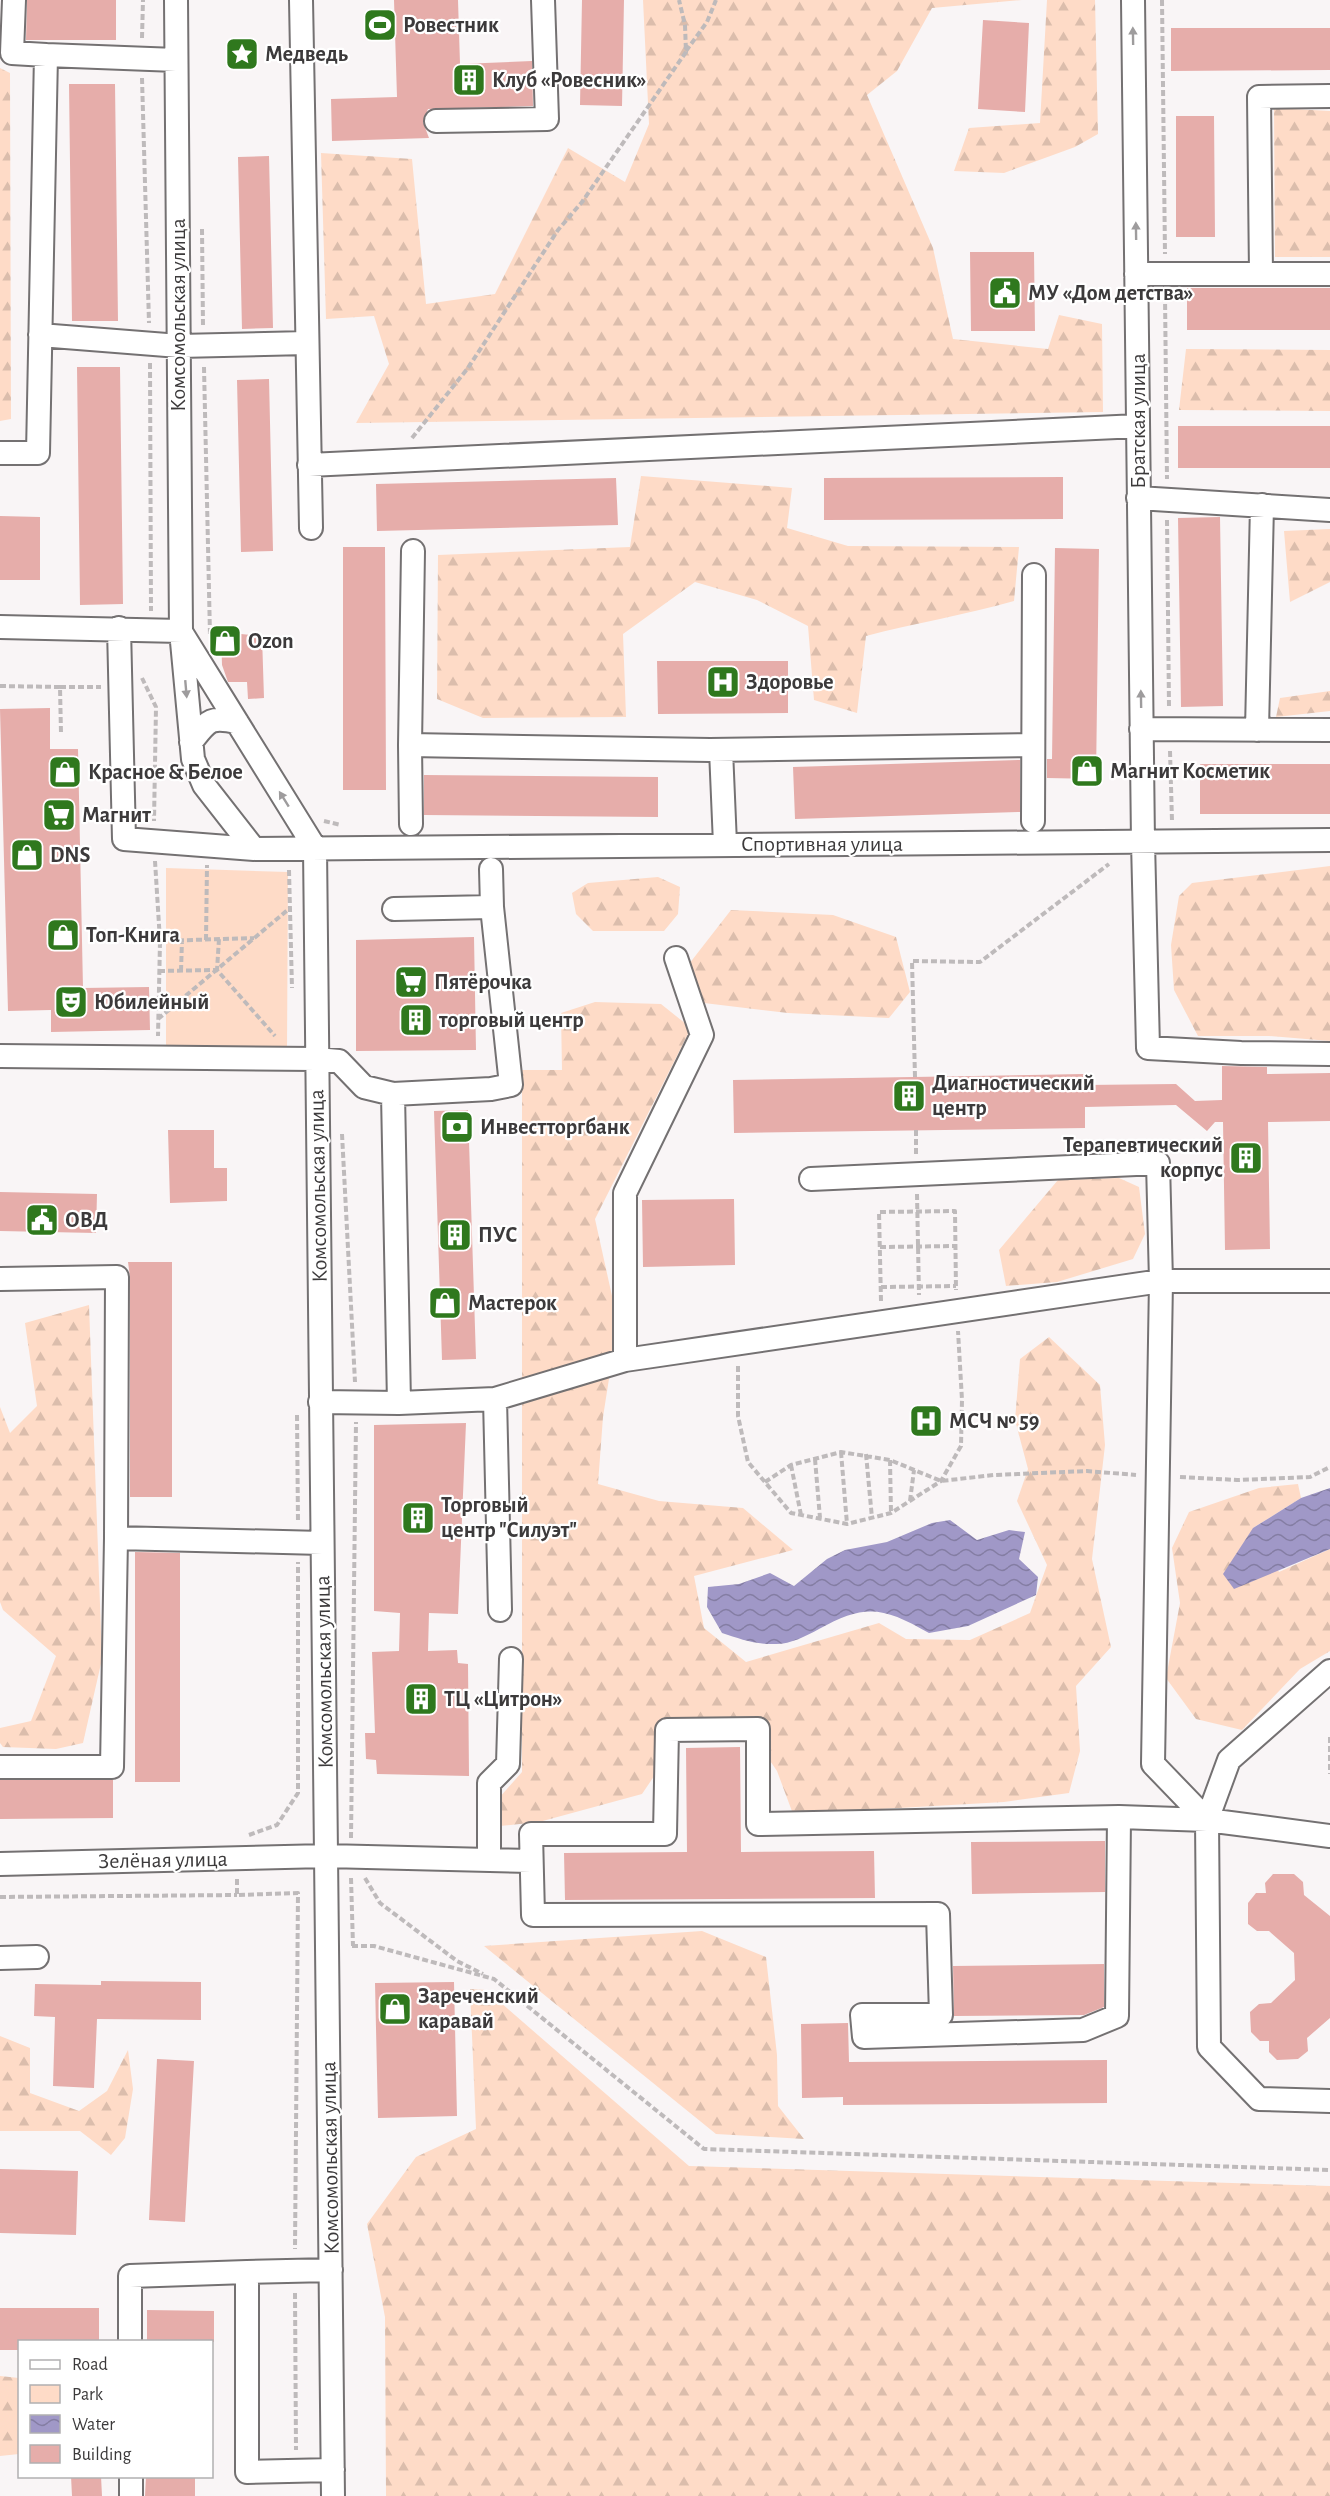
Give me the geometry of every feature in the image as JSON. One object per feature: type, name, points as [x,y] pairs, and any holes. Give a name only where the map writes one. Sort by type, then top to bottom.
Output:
[{"type":"street","points":[[14,0],[12,53],[176,60]]},
{"type":"street","name":"Комсомольская улица","points":[[176,0],[181,631],[191,742],[193,759],[204,785],[254,849]]},
{"type":"street","points":[[301,0],[311,528]]},
{"type":"street","points":[[436,121],[547,119],[543,0]]},
{"type":"street","name":"Братская улица","points":[[1133,0],[1141,729],[1148,1048],[1241,1053],[1330,1054]]},
{"type":"street","points":[[0,453],[38,453],[46,55]]},
{"type":"street","points":[[1261,273],[1259,97],[1330,96]]},
{"type":"street","points":[[1136,274],[1330,274]]},
{"type":"street","points":[[40,335],[179,346],[307,343]]},
{"type":"street","points":[[309,465],[1138,426]]},
{"type":"street","points":[[1138,498],[1330,510]]},
{"type":"street","points":[[1257,730],[1262,506]]},
{"type":"street","points":[[411,824],[413,550]]},
{"type":"street","points":[[1033,821],[1034,575]]},
{"type":"street","points":[[0,627],[181,631],[315,848]]},
{"type":"street","points":[[119,628],[118,686],[124,839],[254,849],[315,848]]},
{"type":"street","points":[[191,742],[207,722],[219,718],[237,722]]},
{"type":"street","points":[[1141,729],[1330,730]]},
{"type":"street","points":[[410,745],[721,750],[1033,745]]},
{"type":"street","points":[[721,750],[725,844]]},
{"type":"street","name":"Спортивная улица","points":[[315,848],[1330,840]]},
{"type":"street","name":"Комсомольская улица","points":[[315,848],[305,1058],[320,1402],[333,2496]]},
{"type":"street","points":[[0,1056],[305,1058],[339,1061],[364,1088],[393,1094],[491,1089],[511,1085],[492,907],[491,869]]},
{"type":"street","points":[[394,909],[492,907]]},
{"type":"street","points":[[625,1360],[625,1193],[702,1035],[676,958]]},
{"type":"street","points":[[393,1094],[399,1403]]},
{"type":"street","points":[[811,1179],[1158,1163],[1161,1281],[1153,1764],[1207,1820]]},
{"type":"street","points":[[0,1279],[117,1276],[112,1767],[0,1767]]},
{"type":"street","points":[[320,1402],[399,1403],[495,1399],[625,1360],[1161,1281],[1330,1281]]},
{"type":"street","points":[[495,1399],[500,1610]]},
{"type":"street","points":[[116,1538],[322,1543]]},
{"type":"street","points":[[489,1859],[489,1783],[508,1764],[511,1659]]},
{"type":"street","points":[[1330,1671],[1229,1760],[1207,1820],[1209,2047],[1259,2099],[1330,2101]]},
{"type":"street","points":[[1119,1817],[1117,2016],[1083,2030],[864,2037],[862,2015],[941,2014],[938,1914],[533,1915],[531,1834],[665,1834],[667,1730],[758,1730],[758,1824],[1119,1817],[1207,1820],[1330,1836]]},
{"type":"street","name":"Зелёная улица","points":[[0,1864],[326,1856],[531,1861]]},
{"type":"street","points":[[0,1958],[37,1957]]},
{"type":"street","points":[[130,2340],[130,2276],[331,2270]]},
{"type":"street","points":[[247,2272],[247,2472],[333,2470]]},
{"type":"street","points":[[131,2478],[131,2496]]},
{"type":"path","points":[[143,0],[141,58],[149,344],[151,630]]},
{"type":"path","points":[[679,0],[685,25],[686,52]]},
{"type":"path","points":[[412,438],[468,368],[558,230],[582,202],[707,22],[716,0]]},
{"type":"path","points":[[1162,0],[1169,730],[1172,821]]},
{"type":"path","points":[[202,226],[210,640]]},
{"type":"path","points":[[138,668],[156,708],[153,843]]},
{"type":"path","points":[[0,686],[118,686]]},
{"type":"path","points":[[60,687],[62,733]]},
{"type":"path","points":[[158,1057],[160,941],[155,861],[165,862]]},
{"type":"path","points":[[915,1077],[912,961],[980,962],[1112,862],[1100,862]]},
{"type":"path","points":[[196,864],[218,866]]},
{"type":"path","points":[[206,940],[207,865]]},
{"type":"path","points":[[277,869],[289,870],[292,989]]},
{"type":"path","points":[[158,1019],[290,908]]},
{"type":"path","points":[[160,941],[254,938]]},
{"type":"path","points":[[217,970],[219,939]]},
{"type":"path","points":[[181,971],[182,940]]},
{"type":"path","points":[[159,971],[217,970],[305,1058]]},
{"type":"path","points":[[916,1130],[919,1317]]},
{"type":"path","points":[[342,1132],[356,1403],[350,1857],[353,1946]]},
{"type":"path","points":[[738,1344],[738,1416],[748,1462],[790,1513],[847,1524],[891,1513],[940,1481],[961,1446],[962,1400],[955,1211],[879,1212],[881,1323]]},
{"type":"path","points":[[880,1247],[956,1246]]},
{"type":"path","points":[[881,1287],[956,1286]]},
{"type":"path","points":[[277,1825],[298,1793],[297,1413]]},
{"type":"path","points":[[765,1482],[791,1465],[841,1452],[866,1454],[890,1460],[940,1481]]},
{"type":"path","points":[[841,1452],[847,1524]]},
{"type":"path","points":[[866,1454],[872,1518]]},
{"type":"path","points":[[815,1459],[820,1518]]},
{"type":"path","points":[[890,1460],[891,1513]]},
{"type":"path","points":[[791,1465],[801,1515]]},
{"type":"path","points":[[910,1501],[914,1470]]},
{"type":"path","points":[[1330,1737],[1330,1773]]},
{"type":"path","points":[[350,1857],[380,1903],[457,1961],[494,1979],[704,2149],[1330,2170]]},
{"type":"path","points":[[296,2471],[298,1893]]},
{"type":"path","points":[[0,1897],[237,1894]]},
{"type":"path","points":[[297,1947],[374,1946],[494,1979]]},
{"type":"green space","points":[[643,0],[1022,0],[932,8],[897,71],[867,95],[933,248],[953,339],[1048,349],[1059,315],[1102,324],[1103,412],[356,423],[389,364],[374,316],[326,319],[321,153],[412,159],[426,304],[495,294],[568,148],[625,182],[649,124]]},
{"type":"green space","points":[[1047,0],[1095,0],[1098,134],[1075,147],[1004,173],[954,171],[969,128],[1040,123]]},
{"type":"green space","points":[[0,68],[10,73],[11,419],[0,421]]},
{"type":"green space","points":[[1274,108],[1330,111],[1330,257],[1275,257]]},
{"type":"green space","points":[[1186,349],[1330,350],[1330,411],[1179,410]]},
{"type":"green space","points":[[641,476],[792,488],[787,528],[848,546],[1019,547],[1014,601],[866,636],[857,713],[814,700],[808,626],[757,600],[695,582],[623,634],[626,717],[483,718],[437,699],[438,555],[630,547]]},
{"type":"green space","points":[[1330,529],[1330,582],[1290,602],[1284,531]]},
{"type":"green space","points":[[1330,691],[1330,711],[1276,717],[1280,698]]},
{"type":"green space","points":[[1330,866],[1330,1041],[1269,1036],[1198,1036],[1174,990],[1171,945],[1179,896],[1192,883]]},
{"type":"green space","points":[[166,868],[288,872],[287,1049],[166,1048]]},
{"type":"green space","points":[[658,877],[680,887],[678,914],[664,931],[593,931],[576,914],[572,893],[588,883]]},
{"type":"green space","points":[[731,910],[833,915],[896,937],[910,992],[889,1018],[788,1013],[704,1003],[689,964]]},
{"type":"green space","points":[[595,1002],[661,1004],[691,1028],[595,1219],[614,1305],[616,1334],[603,1417],[598,1484],[659,1501],[743,1508],[793,1550],[694,1576],[704,1628],[746,1662],[879,1623],[906,1639],[970,1640],[1030,1613],[1047,1565],[1017,1501],[1028,1469],[1015,1420],[1020,1359],[1049,1337],[1100,1385],[1105,1445],[1092,1559],[1111,1647],[1076,1686],[1080,1751],[1069,1793],[1004,1802],[793,1814],[777,1771],[747,1727],[679,1729],[665,1760],[642,1794],[539,1822],[500,1826],[499,1798],[522,1772],[522,1070],[562,1070],[561,1013]]},
{"type":"green space","points":[[1119,1178],[1139,1187],[1145,1234],[1133,1259],[1057,1282],[1006,1286],[999,1250],[1058,1180]]},
{"type":"green space","points":[[89,1305],[102,1659],[83,1743],[56,1749],[3,1747],[0,1743],[0,1728],[31,1721],[56,1656],[3,1610],[0,1602],[0,1407],[10,1433],[37,1406],[25,1323]]},
{"type":"green space","points":[[1298,1484],[1301,1498],[1253,1528],[1279,1572],[1330,1549],[1330,1651],[1300,1669],[1242,1730],[1196,1719],[1166,1678],[1180,1603],[1172,1548],[1189,1512],[1259,1488]]},
{"type":"green space","points":[[702,1931],[766,1957],[777,2055],[778,2106],[804,2139],[716,2134],[484,1946]]},
{"type":"green space","points":[[470,1989],[486,1990],[689,2166],[1330,2186],[1330,2496],[386,2496],[385,2317],[367,2224],[416,2157],[476,2129]]},
{"type":"green space","points":[[0,2036],[30,2048],[30,2093],[79,2111],[107,2091],[128,2050],[133,2089],[125,2138],[111,2155],[80,2131],[0,2131]]},
{"type":"green space","points":[[0,2376],[18,2378],[18,2454],[0,2456]]},
{"type":"water","points":[[1330,1488],[1330,1549],[1234,1589],[1223,1574],[1253,1528],[1301,1498]]},
{"type":"water","points":[[950,1520],[977,1540],[1009,1530],[1025,1532],[1019,1559],[1038,1577],[1036,1595],[968,1626],[929,1633],[887,1613],[862,1612],[849,1615],[798,1639],[776,1644],[755,1643],[722,1633],[707,1607],[708,1587],[739,1584],[770,1573],[794,1586],[827,1559],[845,1550],[887,1542],[932,1523]]},
{"type":"building","points":[[27,0],[116,0],[116,40],[26,40]]},
{"type":"building","name":"Клуб «Ровесник»","points":[[394,0],[458,0],[460,64],[532,61],[533,106],[428,109],[423,122],[429,138],[332,141],[331,99],[397,97]]},
{"type":"building","points":[[582,0],[624,0],[622,106],[580,105]]},
{"type":"building","points":[[983,20],[1029,23],[1025,112],[978,109]]},
{"type":"building","points":[[1171,28],[1330,28],[1330,70],[1171,71]]},
{"type":"building","points":[[69,84],[115,84],[118,321],[72,321]]},
{"type":"building","points":[[1176,116],[1214,116],[1215,237],[1176,237]]},
{"type":"building","points":[[269,156],[273,328],[242,329],[238,157]]},
{"type":"building","points":[[970,252],[1034,252],[1035,331],[971,331]]},
{"type":"building","points":[[1187,288],[1330,288],[1330,330],[1187,330]]},
{"type":"building","points":[[77,367],[120,367],[123,604],[80,605]]},
{"type":"building","points":[[269,379],[273,551],[241,552],[237,380]]},
{"type":"building","points":[[1178,426],[1330,426],[1330,468],[1178,468]]},
{"type":"building","points":[[1063,477],[1063,519],[824,520],[824,478]]},
{"type":"building","points":[[616,478],[618,525],[377,531],[376,484]]},
{"type":"building","points":[[0,516],[40,517],[40,580],[0,580]]},
{"type":"building","points":[[1220,517],[1223,706],[1181,707],[1178,518]]},
{"type":"building","points":[[343,547],[385,547],[386,790],[343,790]]},
{"type":"building","points":[[1055,548],[1099,549],[1096,779],[1047,778],[1047,759],[1052,759]]},
{"type":"building","points":[[221,632],[262,636],[264,698],[248,699],[247,682],[228,682],[222,665]]},
{"type":"building","name":"Здоровье","points":[[657,661],[788,661],[788,713],[658,714]]},
{"type":"building","points":[[50,708],[50,749],[78,749],[83,988],[149,987],[150,1030],[51,1032],[51,1010],[8,1011],[0,709]]},
{"type":"building","points":[[1020,760],[1020,812],[795,819],[793,767]]},
{"type":"building","points":[[1200,764],[1330,764],[1330,814],[1200,814]]},
{"type":"building","points":[[424,775],[658,777],[658,817],[424,815]]},
{"type":"building","name":"торговый центр","points":[[474,937],[476,1050],[356,1051],[356,940]]},
{"type":"building","points":[[1222,1066],[1267,1067],[1267,1074],[1330,1073],[1330,1121],[1268,1122],[1270,1249],[1225,1250],[1223,1122],[1215,1122],[1207,1131],[1176,1105],[1085,1107],[1085,1128],[734,1133],[733,1080],[1084,1074],[1085,1085],[1176,1084],[1195,1101],[1222,1100]]},
{"type":"building","name":"ПУС","points":[[468,1110],[476,1359],[442,1360],[434,1111]]},
{"type":"building","points":[[168,1130],[214,1130],[214,1168],[227,1168],[227,1201],[170,1203]]},
{"type":"building","points":[[0,1192],[97,1194],[96,1233],[0,1231]]},
{"type":"building","points":[[734,1199],[735,1265],[643,1267],[642,1200]]},
{"type":"building","points":[[128,1262],[172,1262],[172,1497],[130,1497],[130,1277]]},
{"type":"building","points":[[466,1423],[458,1614],[429,1613],[428,1651],[457,1650],[458,1663],[468,1664],[469,1776],[377,1774],[376,1760],[366,1759],[365,1733],[375,1733],[372,1652],[399,1651],[400,1613],[374,1611],[374,1425]]},
{"type":"building","points":[[135,1552],[180,1553],[180,1782],[135,1782]]},
{"type":"building","points":[[740,1747],[741,1852],[874,1851],[875,1898],[565,1900],[564,1853],[687,1852],[686,1748]]},
{"type":"building","points":[[0,1780],[113,1780],[113,1818],[0,1819]]},
{"type":"building","points":[[1105,1841],[1105,1892],[972,1894],[971,1842]]},
{"type":"building","points":[[1273,1874],[1294,1874],[1303,1882],[1304,1895],[1330,1916],[1330,2018],[1307,2038],[1308,2051],[1298,2059],[1277,2060],[1269,2052],[1269,2041],[1260,2041],[1251,2032],[1250,2012],[1259,2004],[1271,2003],[1295,1980],[1294,1953],[1269,1931],[1257,1931],[1248,1924],[1248,1903],[1256,1893],[1266,1893],[1265,1883]]},
{"type":"building","points":[[1104,1964],[1104,2007],[1084,2015],[954,2016],[953,1966]]},
{"type":"building","points":[[101,1981],[201,1982],[201,2020],[97,2019],[94,2088],[53,2086],[55,2017],[34,2016],[35,1984],[101,1985]]},
{"type":"building","points":[[454,1982],[457,2116],[378,2118],[375,1983]]},
{"type":"building","points":[[848,2023],[849,2062],[1107,2060],[1107,2103],[843,2105],[843,2097],[802,2098],[801,2024]]},
{"type":"building","points":[[157,2059],[194,2061],[185,2222],[149,2220]]},
{"type":"building","points":[[0,2169],[78,2171],[76,2235],[0,2233]]},
{"type":"building","points":[[0,2308],[99,2308],[99,2340],[18,2340],[18,2350],[0,2350]]},
{"type":"building","points":[[147,2310],[214,2311],[214,2342],[213,2340],[147,2340]]},
{"type":"building","points":[[71,2478],[101,2478],[102,2496],[72,2496]]},
{"type":"building","points":[[146,2478],[195,2478],[195,2496],[145,2496]]},
{"type":"place","name":"Ровестник","points":[[380,25]]},
{"type":"place","name":"Медведь","points":[[242,54]]},
{"type":"place","name":"Клуб «Ровесник»","points":[[469,80]]},
{"type":"place","name":"МУ «Дом детства»","points":[[1005,293]]},
{"type":"place","name":"Ozon","points":[[225,641]]},
{"type":"place","name":"Здоровье","points":[[723,682]]},
{"type":"place","name":"Магнит Косметик","points":[[1087,771]]},
{"type":"place","name":"Красное & Белое","points":[[65,772]]},
{"type":"place","name":"Магнит","points":[[59,815]]},
{"type":"place","name":"DNS","points":[[27,855]]},
{"type":"place","name":"Топ-Книга","points":[[63,935]]},
{"type":"place","name":"Пятёрочка","points":[[411,982]]},
{"type":"place","name":"Юбилейный","points":[[71,1002]]},
{"type":"place","name":"торговый центр","points":[[416,1020]]},
{"type":"place","name":"Диагностический центр","points":[[909,1096]]},
{"type":"place","name":"Инвестторгбанк","points":[[457,1127]]},
{"type":"place","name":"Терапевтический корпус","points":[[1246,1158]]},
{"type":"place","name":"ОВД","points":[[42,1220]]},
{"type":"place","name":"ПУС","points":[[455,1235]]},
{"type":"place","name":"Мастерок","points":[[445,1303]]},
{"type":"place","name":"МСЧ № 59","points":[[926,1421]]},
{"type":"place","name":"Торговый центр \"Силуэт\"","points":[[418,1518]]},
{"type":"place","name":"ТЦ «Цитрон»","points":[[421,1699]]},
{"type":"place","name":"Зареченский каравай","points":[[395,2009]]}]
